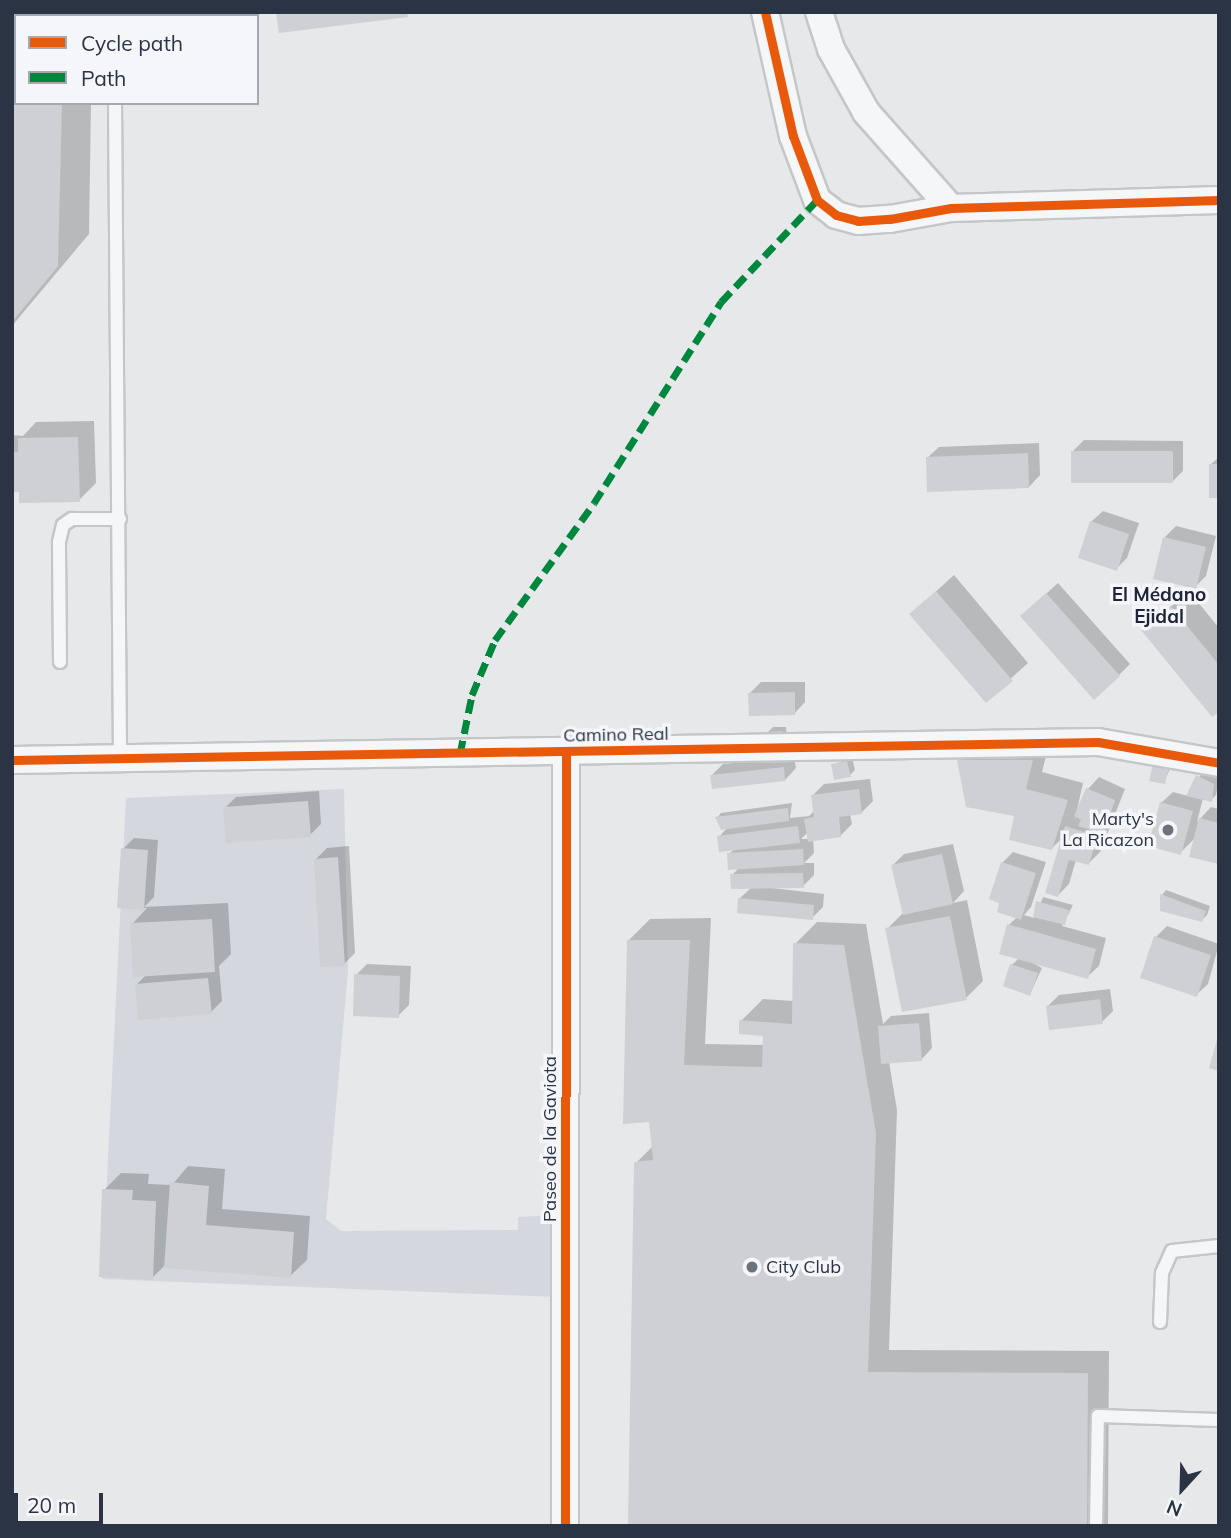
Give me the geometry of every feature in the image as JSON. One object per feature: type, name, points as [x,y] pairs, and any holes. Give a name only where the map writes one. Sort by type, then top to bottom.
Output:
[{"type":"street","points":[[765,12],[793,136],[817,200],[836,215],[858,220],[951,208],[1219,200]]},
{"type":"street","points":[[819,12],[831,49],[866,112],[951,208]]},
{"type":"street","name":"Camino Real","points":[[12,760],[120,761],[1098,742],[1219,763]]},
{"type":"street","name":"Paseo de la Gaviota","points":[[565,1526],[566,751]]},
{"type":"lane","points":[[115,105],[120,761]]},
{"type":"lane","points":[[60,662],[59,542],[63,525],[72,519],[120,519]]},
{"type":"lane","points":[[1160,1322],[1162,1273],[1172,1251],[1219,1246]]},
{"type":"lane","points":[[1096,1526],[1098,1416],[1219,1420]]},
{"type":"shaded area","points":[[344,789],[348,971],[326,1219],[341,1231],[518,1230],[518,1217],[557,1215],[556,1297],[102,1279],[126,798]]},
{"type":"building","points":[[276,12],[407,12],[408,17],[279,33]]},
{"type":"building","points":[[14,36],[14,105],[62,105],[58,266],[12,322]]},
{"type":"building","points":[[78,437],[80,502],[19,503],[19,492],[12,492],[12,452],[18,452],[18,438]]},
{"type":"building","points":[[1071,451],[1173,451],[1173,483],[1071,483]]},
{"type":"building","points":[[1028,453],[1029,488],[927,492],[926,457]]},
{"type":"building","points":[[1209,464],[1219,464],[1219,498],[1209,498]]},
{"type":"building","points":[[1090,521],[1129,534],[1117,571],[1078,558]]},
{"type":"building","points":[[1163,537],[1206,547],[1196,589],[1153,579]]},
{"type":"building","points":[[936,591],[1013,681],[986,703],[909,614]]},
{"type":"building","points":[[1046,593],[1120,676],[1094,700],[1020,616]]},
{"type":"building","points":[[1171,606],[1219,665],[1219,712],[1212,717],[1141,630]]},
{"type":"building","points":[[795,692],[795,715],[749,716],[748,693]]},
{"type":"building","points":[[782,731],[782,744],[767,745],[766,732]]},
{"type":"building","points":[[957,760],[1033,760],[1026,789],[1068,800],[1052,850],[1009,840],[1014,816],[966,807]]},
{"type":"building","points":[[847,761],[851,777],[834,780],[831,764]]},
{"type":"building","points":[[1153,764],[1169,767],[1165,784],[1149,781]]},
{"type":"building","points":[[784,767],[785,781],[712,789],[710,775]]},
{"type":"building","points":[[1196,775],[1214,784],[1212,802],[1186,796]]},
{"type":"building","points":[[1086,788],[1115,800],[1104,834],[1078,826],[1081,820],[1074,816]]},
{"type":"building","points":[[859,789],[862,814],[839,817],[841,837],[808,842],[804,819],[814,817],[811,795]]},
{"type":"building","points":[[308,801],[311,837],[226,843],[223,807]]},
{"type":"building","points":[[1160,802],[1193,811],[1181,855],[1148,846]]},
{"type":"building","points":[[788,808],[789,821],[721,830],[715,817]]},
{"type":"building","points":[[1199,818],[1219,823],[1219,864],[1189,857]]},
{"type":"building","points":[[798,826],[800,843],[719,852],[717,836]]},
{"type":"building","points":[[1065,826],[1097,836],[1089,865],[1069,860],[1058,897],[1045,893]]},
{"type":"building","points":[[121,848],[148,850],[144,910],[117,908]]},
{"type":"building","points":[[803,849],[804,865],[728,870],[727,853]]},
{"type":"building","points":[[942,854],[953,904],[903,915],[891,865]]},
{"type":"building","points":[[338,857],[345,966],[320,967],[314,859]]},
{"type":"building","points":[[1001,862],[1036,873],[1021,920],[997,912],[999,903],[989,899]]},
{"type":"building","points":[[803,873],[804,888],[731,889],[730,874]]},
{"type":"building","points":[[1160,894],[1206,911],[1202,922],[1160,911]]},
{"type":"building","points":[[738,898],[814,905],[813,920],[737,913]]},
{"type":"building","points":[[1036,901],[1069,910],[1065,925],[1033,917]]},
{"type":"building","points":[[950,916],[967,1000],[902,1012],[885,928]]},
{"type":"building","points":[[212,919],[215,972],[133,977],[130,923]]},
{"type":"building","points":[[1007,924],[1096,949],[1088,979],[999,954]]},
{"type":"building","points":[[1154,936],[1211,955],[1197,997],[1140,978]]},
{"type":"building","name":"City Club","points":[[627,940],[690,940],[684,1065],[762,1067],[763,1036],[739,1034],[739,1020],[792,1024],[793,943],[844,945],[876,1133],[868,1372],[1088,1373],[1087,1526],[628,1526],[634,1162],[653,1160],[649,1122],[623,1124]]},
{"type":"building","points":[[1010,964],[1038,973],[1030,996],[1003,986]]},
{"type":"building","points":[[354,974],[400,976],[399,1018],[353,1016]]},
{"type":"building","points":[[208,978],[212,1014],[138,1020],[135,984]]},
{"type":"building","points":[[1100,999],[1103,1024],[1049,1030],[1046,1006]]},
{"type":"building","points":[[919,1023],[922,1061],[881,1064],[878,1026]]},
{"type":"building","points":[[1219,1036],[1219,1071],[1209,1068]]},
{"type":"building","points":[[170,1182],[209,1186],[206,1225],[294,1232],[291,1278],[164,1268]]},
{"type":"building","points":[[102,1189],[133,1190],[132,1200],[156,1201],[153,1280],[99,1277]]},
{"type":"marked path","points":[[460,754],[472,695],[495,640],[594,503],[721,302],[817,200]]},
{"type":"cycle path","points":[[765,12],[793,136],[817,200],[836,215],[858,221],[890,219],[951,208],[1219,200]]},
{"type":"cycle path","points":[[12,760],[1098,742],[1219,763]]},
{"type":"cycle path","points":[[565,1526],[566,751]]},
{"type":"place","name":"Marty's La Ricazon","points":[[1168,830]]},
{"type":"place","name":"City Club","points":[[752,1267]]},
{"type":"district","name":"El Médano Ejidal","points":[[1159,606]]}]
